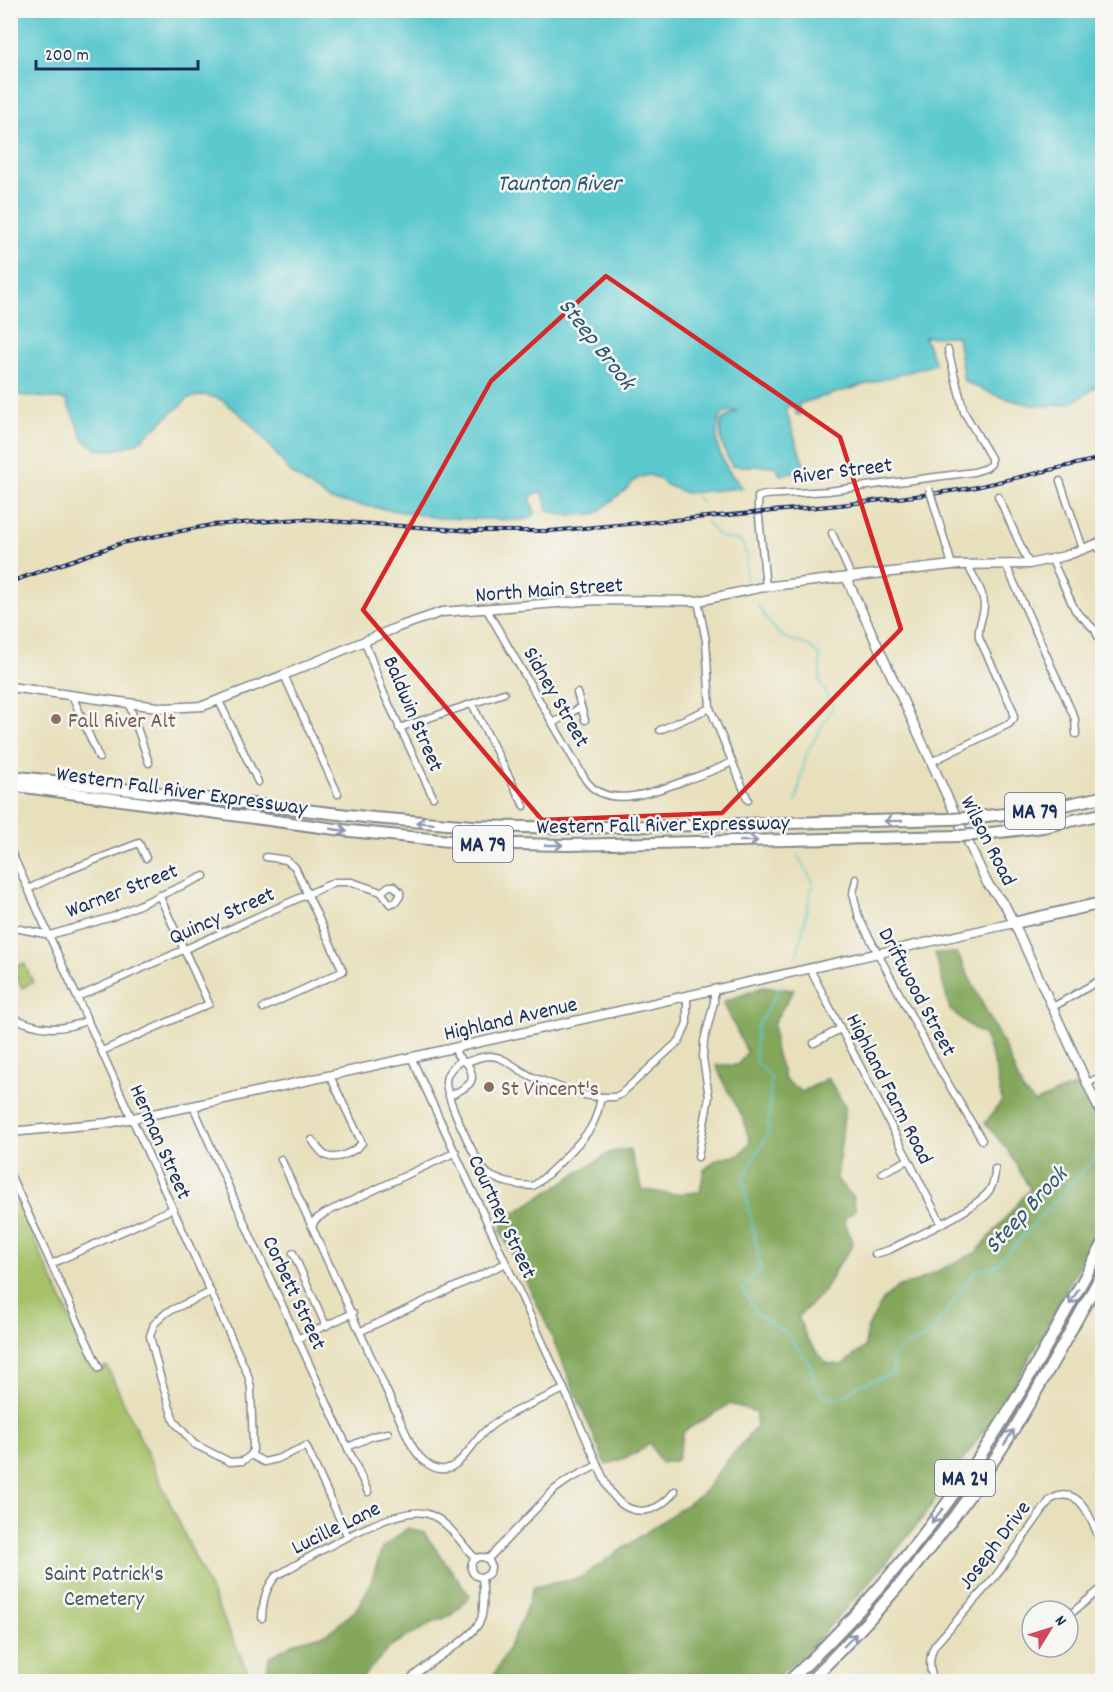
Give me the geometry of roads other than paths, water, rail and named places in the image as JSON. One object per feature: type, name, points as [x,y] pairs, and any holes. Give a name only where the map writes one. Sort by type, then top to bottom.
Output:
[{"type":"highway","name":"Western Fall River Expressway","points":[[10,776],[374,818],[473,826],[571,828],[951,819],[1035,811],[1102,797]]},
{"type":"highway","name":"Western Fall River Expressway","points":[[10,785],[360,833],[469,843],[567,845],[959,836],[1043,827],[1102,814]]},
{"type":"highway","points":[[1014,923],[1102,903]]},
{"type":"highway","name":"MA 24","points":[[788,1682],[878,1589],[952,1496],[1018,1396],[1102,1246]]},
{"type":"highway","name":"MA 24","points":[[808,1682],[891,1595],[930,1549],[971,1493],[1020,1418],[1102,1274]]},
{"type":"main road","name":"North Main Street","points":[[10,687],[129,704],[176,708],[203,706],[437,613],[595,600],[698,601],[766,587],[952,566],[1029,564],[1052,560],[1100,543]]},
{"type":"main road","name":"Wilson Road","points":[[850,579],[987,883],[1014,923],[1102,1116]]},
{"type":"main road","name":"Highland Avenue","points":[[10,1132],[132,1119],[1014,923]]},
{"type":"street","name":"River Street","points":[[758,508],[758,498],[761,496],[828,491],[974,472],[992,464],[991,458],[964,412],[948,350]]},
{"type":"street","points":[[926,477],[952,566]]},
{"type":"street","points":[[1060,481],[1083,549]]},
{"type":"street","points":[[998,496],[1029,564]]},
{"type":"street","points":[[759,517],[766,587]]},
{"type":"street","name":"Wilson Road","points":[[832,534],[850,579]]},
{"type":"street","points":[[1100,543],[1102,555]]},
{"type":"street","points":[[1052,560],[1071,604],[1095,630],[1102,645]]},
{"type":"street","points":[[931,762],[1009,724],[1014,718],[1013,710],[979,638],[978,628],[984,602],[968,565]]},
{"type":"street","points":[[1006,565],[1075,719],[1076,734]]},
{"type":"street","points":[[698,601],[706,641],[710,708],[748,800]]},
{"type":"street","name":"Sidney Street","points":[[487,610],[587,783],[605,794],[641,795],[732,762]]},
{"type":"street","name":"Baldwin Street","points":[[365,642],[384,694],[433,797]]},
{"type":"street","points":[[284,675],[338,794]]},
{"type":"street","points":[[399,728],[504,693]]},
{"type":"street","points":[[577,693],[585,720]]},
{"type":"street","points":[[72,695],[99,758]]},
{"type":"street","points":[[219,701],[258,782]]},
{"type":"street","points":[[129,704],[149,763]]},
{"type":"street","points":[[472,704],[524,806]]},
{"type":"street","points":[[553,723],[581,707]]},
{"type":"street","points":[[660,730],[710,708]]},
{"type":"street","points":[[28,889],[64,872],[139,843],[146,858]]},
{"type":"street","name":"Herman Street","points":[[10,849],[249,1378],[253,1434],[252,1455]]},
{"type":"street","points":[[263,1008],[344,971],[292,863],[286,860],[266,858]]},
{"type":"street","name":"Warner Street","points":[[50,935],[112,917],[204,876]]},
{"type":"street","name":"Driftwood Street","points":[[856,879],[853,893],[858,914],[940,1070],[982,1140]]},
{"type":"street","name":"Quincy Street","points":[[78,997],[335,882],[344,881],[381,892]]},
{"type":"street","points":[[102,1051],[208,1004],[186,950],[159,895]]},
{"type":"street","points":[[10,927],[50,935]]},
{"type":"street","name":"Highland Farm Road","points":[[810,969],[941,1223]]},
{"type":"street","points":[[1053,1007],[1102,979]]},
{"type":"street","points":[[698,1156],[709,1097],[703,1058],[704,1041],[714,1002],[714,990]]},
{"type":"street","points":[[601,1097],[597,1113],[588,1132],[546,1176],[530,1186],[499,1179],[485,1171],[454,1110],[446,1078],[451,1069],[464,1061],[483,1056],[494,1057],[565,1090],[601,1097],[615,1097],[623,1093],[679,1042],[687,1023],[687,996]]},
{"type":"street","points":[[10,1016],[48,1029],[76,1026],[88,1020]]},
{"type":"street","points":[[814,1043],[840,1029]]},
{"type":"street","points":[[450,1096],[470,1084],[472,1074],[457,1054],[455,1047]]},
{"type":"street","name":"Courtney Street","points":[[411,1057],[612,1496],[621,1505],[640,1511],[659,1507],[675,1491]]},
{"type":"street","points":[[312,1140],[329,1157],[348,1153],[362,1143],[330,1076]]},
{"type":"street","points":[[1088,1083],[1102,1076]]},
{"type":"street","name":"Corbett Street","points":[[193,1106],[368,1492]]},
{"type":"street","points":[[313,1225],[315,1220],[325,1213],[456,1152]]},
{"type":"street","points":[[281,1159],[414,1449],[424,1461],[445,1469],[454,1464],[483,1433],[495,1424],[522,1408],[564,1389]]},
{"type":"street","points":[[882,1173],[908,1160]]},
{"type":"street","points":[[875,1254],[889,1250],[969,1208],[985,1196],[994,1180],[995,1169]]},
{"type":"street","points":[[10,1174],[99,1368]]},
{"type":"street","points":[[51,1264],[172,1209]]},
{"type":"street","points":[[293,1253],[326,1326]]},
{"type":"street","points":[[361,1331],[506,1263]]},
{"type":"street","points":[[212,1292],[170,1310],[156,1321],[150,1332],[157,1365],[174,1421],[191,1442],[230,1462],[243,1461],[252,1455],[264,1462],[277,1459],[306,1446],[348,1537]]},
{"type":"street","points":[[297,1339],[353,1313]]},
{"type":"street","points":[[348,1447],[373,1436],[388,1433]]},
{"type":"street","points":[[488,1559],[554,1490],[598,1465]]},
{"type":"street","name":"Joseph Drive","points":[[934,1682],[930,1671],[930,1659],[935,1645],[992,1581],[1050,1500],[1067,1495],[1080,1500],[1102,1546]]},
{"type":"street","name":"Lucille Lane","points":[[262,1618],[267,1586],[276,1576],[382,1521],[414,1513],[423,1513],[439,1519],[475,1558]]},
{"type":"street","points":[[482,1556],[488,1559],[491,1570],[488,1575],[477,1576],[471,1571],[471,1563],[475,1558],[482,1556]]},
{"type":"street","points":[[407,1682],[416,1672],[475,1629],[481,1618],[483,1605],[482,1577]]},
{"type":"street","points":[[1080,1606],[1102,1588]]},
{"type":"water","name":"Taunton River","points":[[11,10],[1102,11],[1102,381],[1072,402],[1045,406],[1016,401],[964,381],[957,336],[924,337],[936,364],[798,404],[801,414],[797,415],[793,406],[785,408],[805,469],[780,475],[776,466],[732,466],[722,444],[720,432],[722,420],[737,411],[727,412],[721,416],[718,426],[720,455],[743,488],[686,493],[648,475],[636,479],[595,514],[562,515],[548,510],[542,491],[530,496],[535,514],[529,519],[521,520],[439,518],[330,500],[291,473],[258,431],[240,414],[220,399],[204,395],[189,398],[137,443],[114,450],[98,449],[84,440],[66,400],[11,394]]},
{"type":"waterway","name":"Steep Brook","points":[[693,492],[703,504]]},
{"type":"waterway","name":"Steep Brook","points":[[706,521],[720,537],[741,541],[747,556],[746,580]]},
{"type":"waterway","name":"Steep Brook","points":[[757,604],[781,636],[809,646],[820,656],[820,683],[833,706],[806,755],[796,802]]},
{"type":"waterway","name":"Steep Brook","points":[[797,854],[813,882],[797,956]]},
{"type":"waterway","name":"Steep Brook","points":[[782,984],[756,1029],[755,1061],[771,1077],[768,1134],[743,1178],[761,1268],[743,1288],[755,1313],[788,1334],[811,1366],[814,1381],[822,1395],[843,1397],[855,1387],[894,1373],[892,1360],[904,1346],[930,1335],[976,1270],[993,1268],[1095,1158]]},
{"type":"railway","points":[[10,582],[122,543],[211,525],[302,519],[473,531],[550,531],[840,505],[923,495],[972,488],[1102,458]]},
{"type":"place","name":"Fall River Alt","points":[[56,719]]},
{"type":"place","name":"St Vincent's","points":[[489,1087]]},
{"type":"park label","name":"Saint Patrick's Cemetery","points":[[104,1584]]}]
